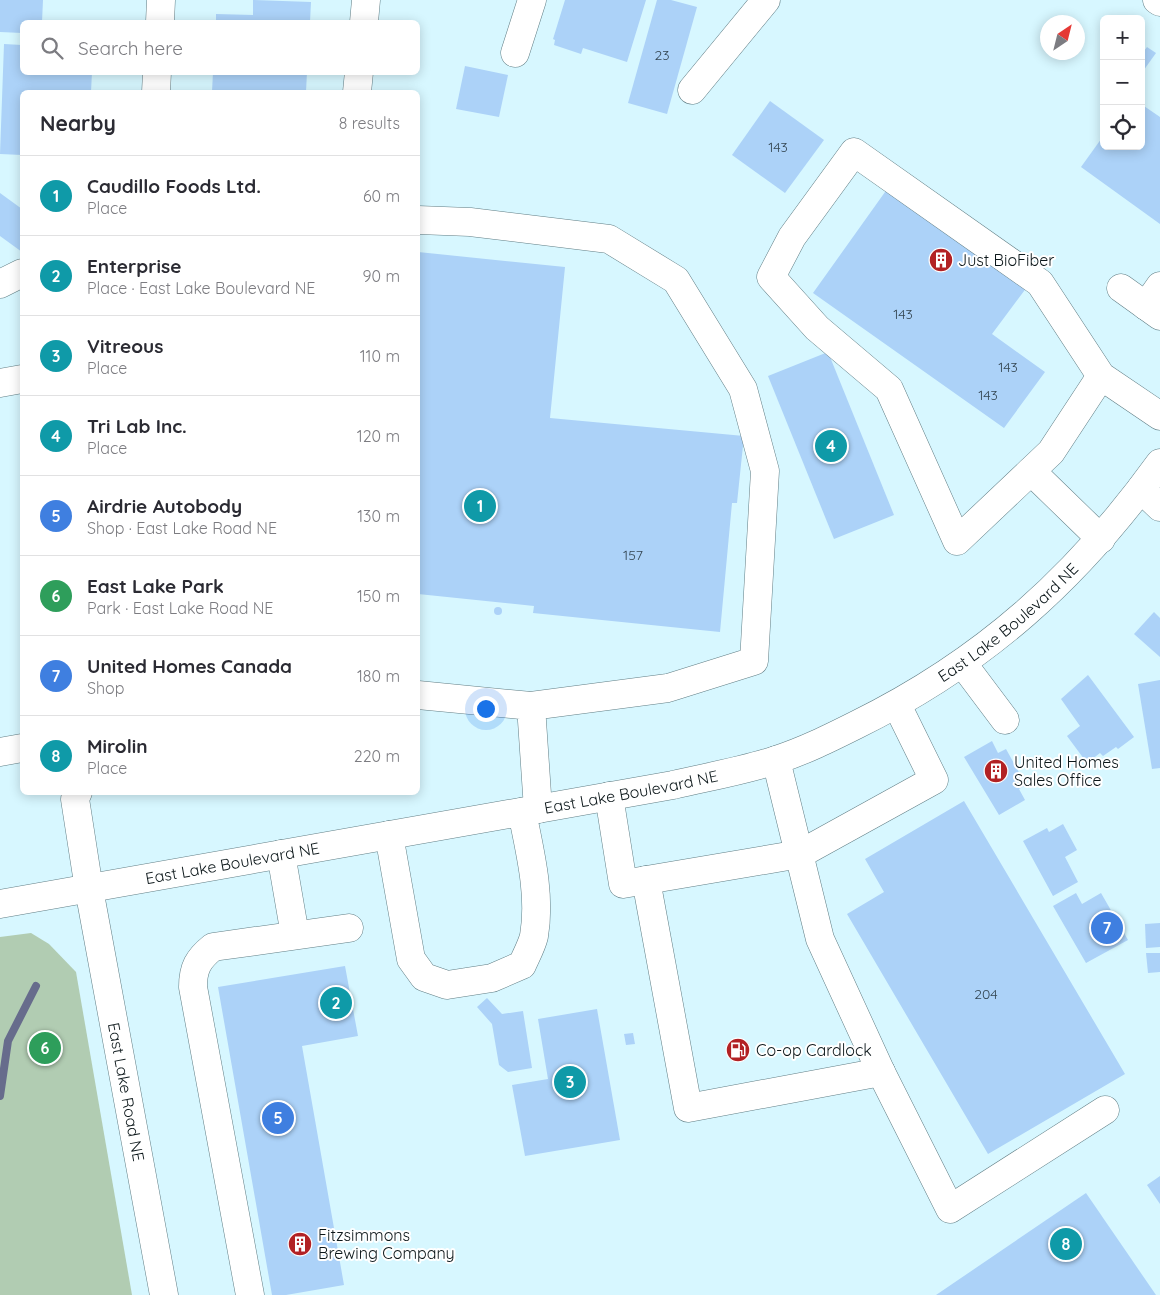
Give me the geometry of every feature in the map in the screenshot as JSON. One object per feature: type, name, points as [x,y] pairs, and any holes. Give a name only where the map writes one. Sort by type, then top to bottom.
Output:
[{"type":"main road","points":[[160,20],[161,0]]},
{"type":"main road","points":[[364,20],[366,0]]},
{"type":"main road","points":[[515,53],[532,0]]},
{"type":"main road","points":[[692,90],[766,0]]},
{"type":"main road","points":[[156,90],[157,75]]},
{"type":"main road","points":[[357,90],[359,75]]},
{"type":"main road","points":[[1101,376],[1051,452],[957,541],[889,389],[816,328],[771,277],[792,238],[854,152],[1040,283],[1101,376],[1160,416]]},
{"type":"main road","points":[[420,220],[470,222],[609,239],[676,280],[744,389],[765,471],[754,661],[668,688],[531,706],[420,695]]},
{"type":"main road","points":[[0,284],[20,274]]},
{"type":"main road","points":[[1120,288],[1155,302]]},
{"type":"main road","points":[[0,384],[20,379]]},
{"type":"main road","name":"East Lake Boulevard NE","points":[[0,904],[673,785],[776,760],[828,739],[897,705],[963,664],[1016,623],[1070,572],[1100,539],[1150,498],[1160,463]]},
{"type":"main road","points":[[1031,471],[1100,539]]},
{"type":"main road","points":[[963,664],[1005,720]]},
{"type":"main road","points":[[609,796],[623,884],[800,854],[934,780],[897,705]]},
{"type":"main road","points":[[389,836],[411,958],[424,977],[447,984],[492,978],[522,965],[534,938],[536,907],[530,810],[531,706]]},
{"type":"main road","points":[[0,752],[20,748]]},
{"type":"main road","points":[[776,760],[820,939],[881,1072],[950,1209],[1105,1110]]},
{"type":"main road","name":"East Lake Road NE","points":[[77,795],[75,799],[89,889],[164,1295]]},
{"type":"main road","points":[[281,854],[295,936]]},
{"type":"main road","points":[[646,880],[688,1108],[881,1072]]},
{"type":"main road","points":[[250,1295],[193,987],[193,972],[199,958],[213,948],[349,928]]},
{"type":"green space","points":[[31,933],[49,944],[76,972],[132,1295],[0,1295],[0,937]]},
{"type":"building","points":[[0,0],[43,0],[42,20],[20,20],[20,33],[0,32]]},
{"type":"building","points":[[253,0],[311,2],[310,20],[216,20],[216,14],[253,15]]},
{"type":"building","points":[[565,0],[646,0],[627,62],[583,48],[581,54],[554,45],[555,40],[553,39]]},
{"type":"building","points":[[657,0],[671,0],[697,7],[667,114],[628,103]]},
{"type":"building","points":[[4,44],[20,45],[20,75],[92,75],[91,90],[20,90],[20,155],[0,154]]},
{"type":"building","points":[[1147,47],[1156,53],[1145,68],[1145,60],[1145,50]]},
{"type":"building","points":[[465,66],[508,75],[499,117],[456,109]]},
{"type":"building","points":[[213,75],[307,75],[306,90],[212,90]]},
{"type":"building","points":[[770,101],[824,140],[785,193],[732,155]]},
{"type":"building","points":[[1145,107],[1160,117],[1160,224],[1081,167],[1100,141],[1100,150],[1145,150]]},
{"type":"building","points":[[890,185],[1030,283],[992,334],[1045,372],[1004,428],[813,293]]},
{"type":"building","points":[[0,193],[20,208],[20,251],[0,236]]},
{"type":"building","points":[[420,252],[565,267],[550,418],[744,436],[737,503],[732,503],[720,632],[533,613],[534,606],[420,594]]},
{"type":"building","points":[[828,352],[894,515],[834,539],[768,376]]},
{"type":"building","points":[[498,607],[502,611],[498,615],[494,611]]},
{"type":"building","points":[[1154,612],[1160,618],[1160,657],[1134,634]]},
{"type":"building","points":[[1088,675],[1134,737],[1118,749],[1116,747],[1103,756],[1100,753],[1087,763],[1067,736],[1080,726],[1061,699]]},
{"type":"building","points":[[1160,680],[1160,768],[1152,769],[1138,684]]},
{"type":"building","name":"United Homes Sales Office","points":[[992,741],[998,753],[1006,749],[1026,785],[1019,789],[1025,800],[999,815],[964,757]]},
{"type":"building","points":[[964,801],[1125,1074],[988,1154],[847,914],[884,892],[865,859]]},
{"type":"building","points":[[1063,824],[1077,850],[1065,857],[1078,882],[1053,896],[1023,841],[1047,828],[1049,832]]},
{"type":"building","points":[[1076,893],[1082,904],[1101,893],[1128,940],[1086,963],[1053,906]]},
{"type":"building","points":[[1160,923],[1160,947],[1146,948],[1145,924]]},
{"type":"building","points":[[1146,953],[1160,953],[1160,972],[1148,973]]},
{"type":"building","points":[[345,966],[358,1036],[302,1046],[344,1285],[286,1295],[272,1295],[218,987]]},
{"type":"building","points":[[487,998],[502,1014],[523,1011],[532,1068],[508,1072],[499,1065],[492,1024],[477,1007]]},
{"type":"building","points":[[597,1009],[620,1140],[525,1156],[512,1085],[548,1079],[538,1019]]},
{"type":"building","points":[[633,1033],[635,1044],[626,1045],[624,1034]]},
{"type":"building","points":[[1160,1176],[1160,1204],[1147,1185]]},
{"type":"building","points":[[1086,1193],[1156,1295],[936,1295]]},
{"type":"waterway","points":[[0,1096],[8,1041],[36,986]]},
{"type":"place","name":"Just BioFiber","points":[[941,260]]},
{"type":"place","name":"Tri Lab Inc.","points":[[831,446]]},
{"type":"place","name":"Caudillo Foods Ltd.","points":[[480,506]]},
{"type":"place","name":"United Homes Sales Office","points":[[996,771]]},
{"type":"place","name":"United Homes Canada","points":[[1107,928]]},
{"type":"place","name":"Enterprise","points":[[336,1003]]},
{"type":"place","name":"East Lake Park","points":[[45,1048]]},
{"type":"place","name":"Co-op Cardlock","points":[[738,1050]]},
{"type":"place","name":"Vitreous","points":[[570,1082]]},
{"type":"place","name":"Airdrie Autobody","points":[[278,1118]]},
{"type":"place","name":"Fitzsimmons Brewing Company","points":[[300,1244]]},
{"type":"place","name":"Mirolin","points":[[1066,1244]]}]
